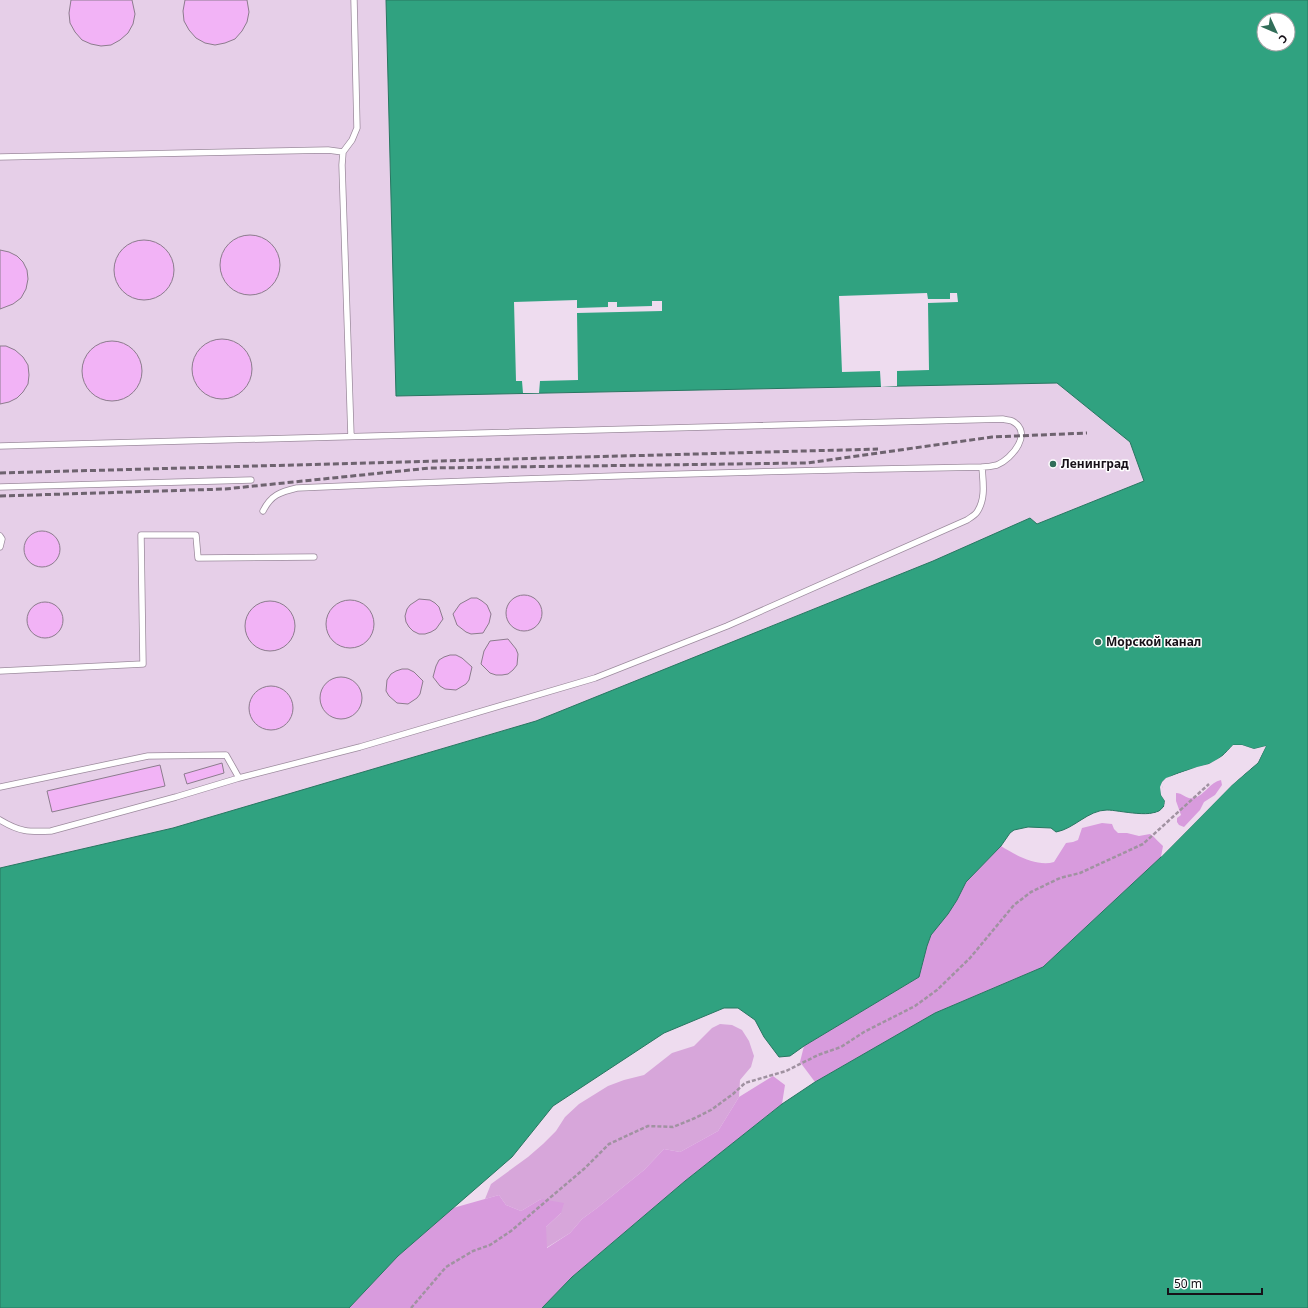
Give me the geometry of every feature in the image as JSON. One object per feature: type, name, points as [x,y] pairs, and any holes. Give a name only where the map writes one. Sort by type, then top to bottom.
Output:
[{"type":"lane","points":[[351,436],[342,165],[343,152],[352,140],[357,128],[354,0]]},
{"type":"lane","points":[[0,157],[328,150],[343,152]]},
{"type":"lane","points":[[0,446],[1003,419],[1012,421],[1019,428],[1021,436],[1018,446],[1012,455],[998,464],[982,468],[806,470],[497,479],[297,488],[281,492],[268,500],[263,511]]},
{"type":"lane","points":[[0,820],[12,827],[30,832],[51,831],[239,778],[360,747],[595,678],[727,626],[967,520],[976,513],[982,502],[982,468]]},
{"type":"lane","points":[[0,488],[251,480]]},
{"type":"lane","points":[[0,671],[143,664],[140,535],[196,535],[198,558],[314,556]]},
{"type":"lane","points":[[0,536],[2,539],[0,547]]},
{"type":"lane","points":[[0,787],[148,756],[226,755],[239,778]]},
{"type":"path","points":[[411,1308],[446,1267],[473,1251],[490,1245],[511,1232],[585,1168],[609,1144],[640,1128],[648,1126],[673,1127],[696,1118],[711,1110],[745,1083],[786,1070],[818,1055],[841,1047],[864,1032],[915,1006],[937,990],[970,958],[1014,905],[1031,892],[1060,878],[1080,873],[1143,844],[1169,822],[1209,784]]},
{"type":"shaded area","points":[[0,0],[386,0],[397,396],[1057,383],[1130,442],[1144,481],[1037,524],[1030,518],[933,561],[536,721],[173,828],[0,868]]},
{"type":"shaded area","points":[[386,0],[1308,0],[1308,1308],[542,1308],[572,1277],[685,1181],[782,1104],[815,1082],[935,1013],[1043,967],[1161,857],[1232,785],[1258,763],[1266,746],[1254,749],[1242,745],[1233,745],[1216,761],[1178,773],[1162,782],[1161,795],[1165,801],[1164,806],[1159,811],[1145,814],[1107,810],[1087,816],[1069,827],[1056,832],[1051,828],[1028,827],[1014,830],[1010,833],[1001,846],[966,882],[948,914],[931,935],[919,977],[804,1046],[790,1056],[779,1057],[764,1037],[755,1020],[738,1008],[724,1008],[664,1033],[553,1106],[512,1157],[398,1256],[349,1308],[0,1308],[0,868],[173,828],[536,721],[933,561],[1030,518],[1037,524],[1144,481],[1130,442],[1057,383],[396,396]]},
{"type":"shaded area","points":[[1221,780],[1222,785],[1215,795],[1204,802],[1200,810],[1184,827],[1179,825],[1177,818],[1181,815],[1176,801],[1176,793],[1189,798],[1194,798],[1217,781]]},
{"type":"shaded area","points":[[1102,823],[1112,824],[1118,833],[1127,833],[1139,836],[1150,834],[1163,846],[1161,857],[1043,967],[935,1013],[815,1082],[800,1062],[804,1046],[919,977],[931,935],[957,900],[965,882],[1001,846],[1033,862],[1054,862],[1066,843],[1078,840],[1082,828]]},
{"type":"shaded area","points":[[720,1024],[732,1025],[742,1030],[749,1041],[754,1056],[751,1067],[740,1080],[739,1097],[718,1131],[680,1152],[664,1149],[644,1170],[582,1219],[570,1233],[546,1248],[546,1227],[561,1213],[541,1199],[521,1211],[506,1205],[499,1195],[485,1199],[491,1184],[543,1144],[556,1131],[565,1117],[579,1104],[608,1086],[644,1075],[672,1053],[694,1046],[712,1028]]},
{"type":"shaded area","points":[[773,1076],[785,1085],[782,1104],[685,1181],[572,1277],[542,1308],[349,1308],[398,1256],[453,1208],[499,1195],[506,1205],[521,1211],[541,1199],[564,1203],[561,1213],[546,1227],[547,1248],[570,1233],[582,1219],[644,1170],[664,1149],[680,1152],[718,1131],[739,1097]]},
{"type":"pier","points":[[927,293],[928,299],[950,299],[950,293],[957,293],[958,302],[928,303],[929,370],[897,371],[897,386],[881,387],[880,371],[842,372],[839,296]]},
{"type":"pier","points":[[577,300],[577,308],[608,307],[608,302],[617,302],[617,307],[652,306],[652,301],[662,301],[662,311],[577,313],[578,380],[540,381],[539,393],[523,393],[522,381],[516,381],[514,302]]},
{"type":"pier","points":[[1233,745],[1242,745],[1254,749],[1266,746],[1258,762],[1232,785],[1161,857],[1162,854],[1231,783],[1256,761],[1262,749],[1253,751],[1242,747],[1234,747],[1224,757],[1210,766],[1168,779],[1162,788],[1163,794],[1167,801],[1165,808],[1160,813],[1152,815],[1151,814],[1159,812],[1164,807],[1165,801],[1161,795],[1160,787],[1162,782],[1166,778],[1209,764],[1223,756]]},
{"type":"building","points":[[71,0],[132,0],[135,14],[133,24],[128,33],[111,45],[101,46],[91,44],[82,40],[70,23],[69,13]]},
{"type":"building","points":[[185,0],[247,0],[249,12],[247,22],[235,39],[215,45],[205,43],[196,38],[184,21],[183,11]]},
{"type":"building","points":[[250,235],[267,240],[275,248],[280,265],[275,282],[267,290],[250,295],[233,290],[225,282],[220,265],[225,248],[233,240]]},
{"type":"building","points":[[144,240],[161,245],[169,253],[174,270],[169,287],[161,295],[144,300],[127,295],[119,287],[114,270],[119,253],[127,245]]},
{"type":"building","points":[[0,250],[17,256],[23,262],[27,270],[28,279],[26,289],[21,298],[13,304],[0,309]]},
{"type":"building","points":[[222,339],[239,344],[247,352],[252,369],[247,386],[239,394],[222,399],[205,394],[197,386],[192,369],[197,352],[205,344]]},
{"type":"building","points":[[112,341],[129,346],[137,354],[142,371],[137,388],[129,396],[112,401],[95,396],[87,388],[82,371],[87,354],[95,346]]},
{"type":"building","points":[[0,346],[6,346],[15,350],[23,357],[28,365],[29,375],[28,384],[17,398],[0,404]]},
{"type":"building","points":[[42,531],[55,536],[60,549],[55,562],[42,567],[29,562],[24,549],[29,536]]},
{"type":"building","points":[[524,595],[537,600],[542,613],[537,626],[524,631],[511,626],[506,613],[511,600]]},
{"type":"building","points":[[471,598],[477,598],[487,605],[491,614],[489,623],[483,633],[471,634],[466,632],[457,625],[453,614],[460,604]]},
{"type":"building","points":[[419,599],[430,600],[435,603],[439,607],[443,619],[436,629],[425,634],[419,634],[413,631],[406,622],[405,616],[407,609]]},
{"type":"building","points":[[345,600],[355,600],[364,604],[370,610],[373,615],[373,633],[364,644],[355,648],[345,648],[336,644],[330,638],[326,629],[326,619],[330,610],[336,604]]},
{"type":"building","points":[[270,601],[279,603],[288,608],[293,617],[295,626],[293,635],[288,644],[279,649],[270,651],[261,649],[252,644],[247,635],[245,626],[247,617],[252,608],[261,603]]},
{"type":"building","points":[[45,602],[58,607],[63,620],[58,633],[45,638],[32,633],[27,620],[32,607]]},
{"type":"building","points":[[508,639],[518,654],[517,665],[508,674],[496,675],[490,673],[481,664],[484,651],[490,641]]},
{"type":"building","points":[[450,655],[456,655],[462,658],[472,667],[469,680],[466,684],[456,690],[445,689],[440,686],[433,677],[439,660]]},
{"type":"building","points":[[402,669],[408,669],[414,672],[423,681],[420,694],[408,704],[397,703],[386,691],[387,680],[391,674]]},
{"type":"building","points":[[337,677],[345,677],[353,680],[359,686],[362,698],[359,710],[353,716],[345,719],[337,719],[329,716],[323,710],[320,702],[320,694],[323,686],[329,680]]},
{"type":"building","points":[[271,686],[283,690],[289,696],[293,708],[289,720],[283,726],[271,730],[259,726],[253,720],[249,708],[253,696],[259,690]]},
{"type":"building","points":[[222,763],[224,773],[187,784],[184,774]]},
{"type":"building","points":[[160,765],[165,786],[52,812],[47,791]]},
{"type":"railway","points":[[0,496],[225,489],[430,468],[807,463],[992,437],[1087,433]]},
{"type":"railway","points":[[0,473],[878,449]]},
{"type":"place","name":"Ленинград","points":[[1053,464]]},
{"type":"place","name":"Морской канал","points":[[1098,642]]}]
